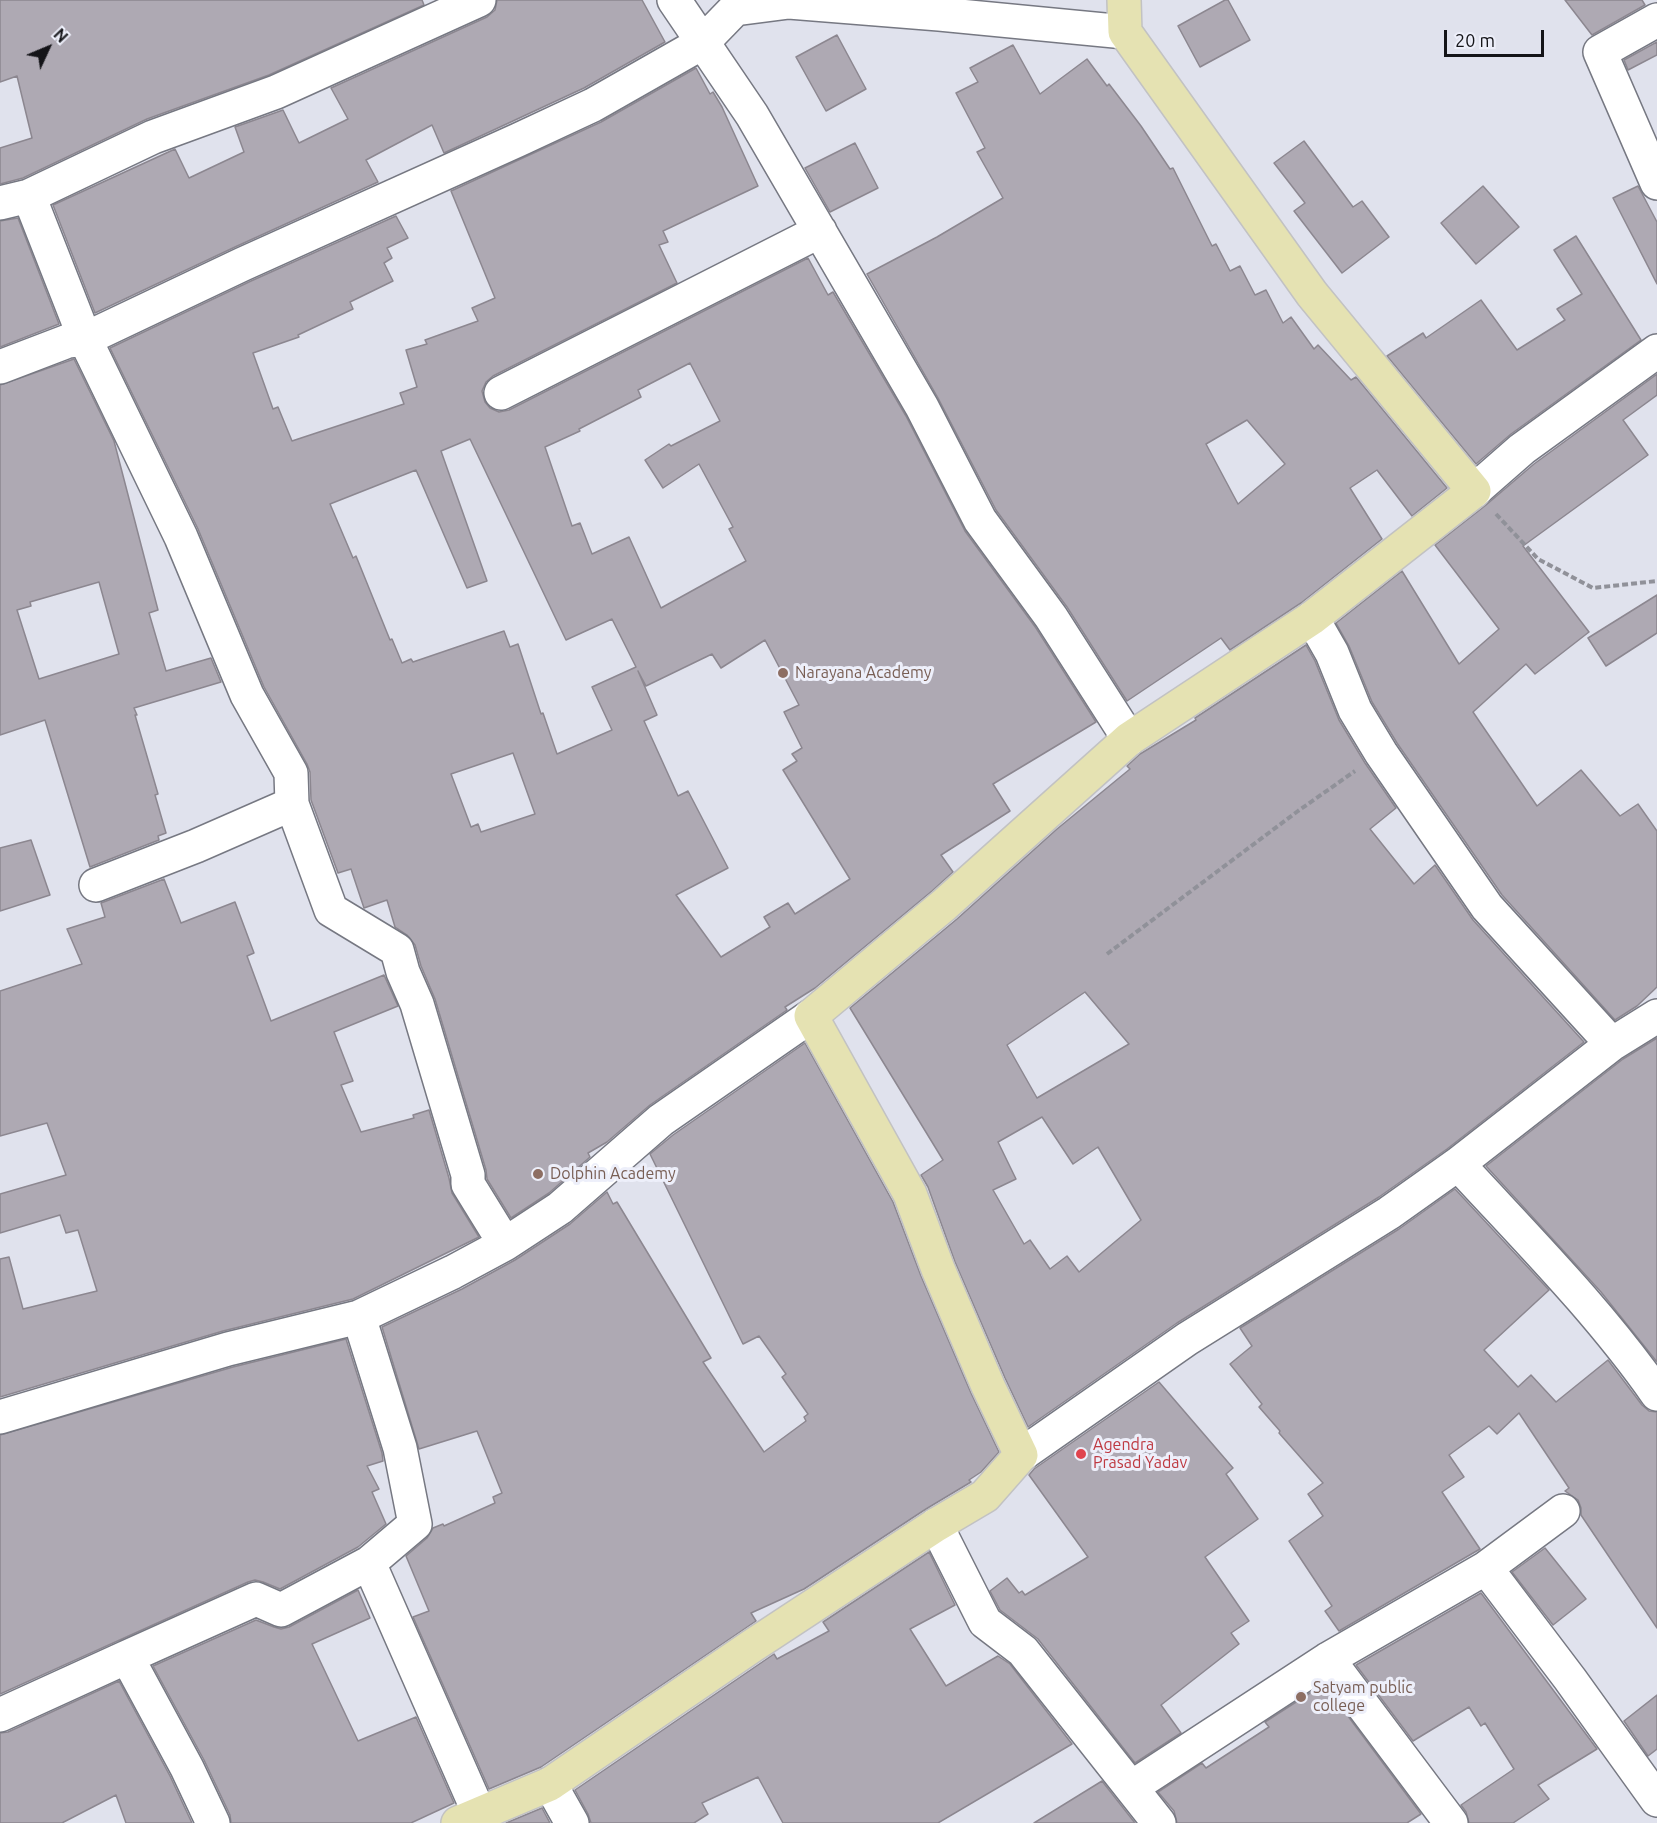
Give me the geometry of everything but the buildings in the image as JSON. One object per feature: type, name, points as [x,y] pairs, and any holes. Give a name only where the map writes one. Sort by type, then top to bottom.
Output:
[{"type":"main road","points":[[468,1818],[550,1784],[762,1640],[936,1525],[985,1496],[1021,1455],[988,1386],[938,1269],[910,1194],[811,1016],[944,905],[1129,739],[1312,618],[1474,490],[1312,294],[1125,32],[1124,0]]},
{"type":"street","points":[[478,0],[276,92],[153,137],[14,199],[182,537],[247,696],[291,773],[292,804],[331,910],[398,950],[403,972],[417,1004],[468,1175],[468,1184],[505,1244]]},
{"type":"street","points":[[674,0],[752,115],[922,407],[980,520],[1051,616],[1129,739]]},
{"type":"street","points":[[0,367],[68,341],[85,339],[243,264],[593,105],[702,43],[735,9],[789,2],[1125,32]]},
{"type":"street","points":[[1657,20],[1600,52],[1657,183]]},
{"type":"street","points":[[501,393],[820,231]]},
{"type":"street","points":[[1474,490],[1522,449],[1657,351]]},
{"type":"street","points":[[1312,618],[1332,653],[1355,710],[1381,753],[1487,907],[1612,1044]]},
{"type":"street","points":[[96,885],[196,846],[292,804]]},
{"type":"street","points":[[0,1418],[228,1348],[359,1317],[505,1244],[560,1208],[660,1120],[811,1016]]},
{"type":"street","points":[[1021,1455],[1187,1339],[1389,1213],[1458,1164],[1612,1044],[1656,1019]]},
{"type":"street","points":[[1458,1164],[1584,1303],[1643,1373],[1657,1394]]},
{"type":"street","points":[[0,1715],[256,1599],[281,1610],[369,1563],[415,1524],[400,1448],[359,1317]]},
{"type":"street","points":[[1132,1786],[1328,1659],[1486,1568],[1563,1511]]},
{"type":"street","points":[[936,1525],[985,1622],[1023,1651],[1159,1823]]},
{"type":"street","points":[[369,1563],[468,1818]]},
{"type":"street","points":[[1486,1568],[1657,1800]]},
{"type":"street","points":[[127,1657],[187,1768],[213,1823]]},
{"type":"street","points":[[1328,1659],[1451,1823]]},
{"type":"street","points":[[550,1784],[572,1823]]},
{"type":"path","points":[[1474,490],[1538,559],[1593,588],[1657,581]]},
{"type":"path","points":[[1107,954],[1298,811],[1381,753]]},
{"type":"place","name":"Narayana Academy","points":[[783,673]]},
{"type":"place","name":"Dolphin Academy","points":[[538,1174]]},
{"type":"place","name":"Agendra Prasad Yadav","points":[[1081,1454]]},
{"type":"place","name":"Satyam public college","points":[[1301,1697]]}]
